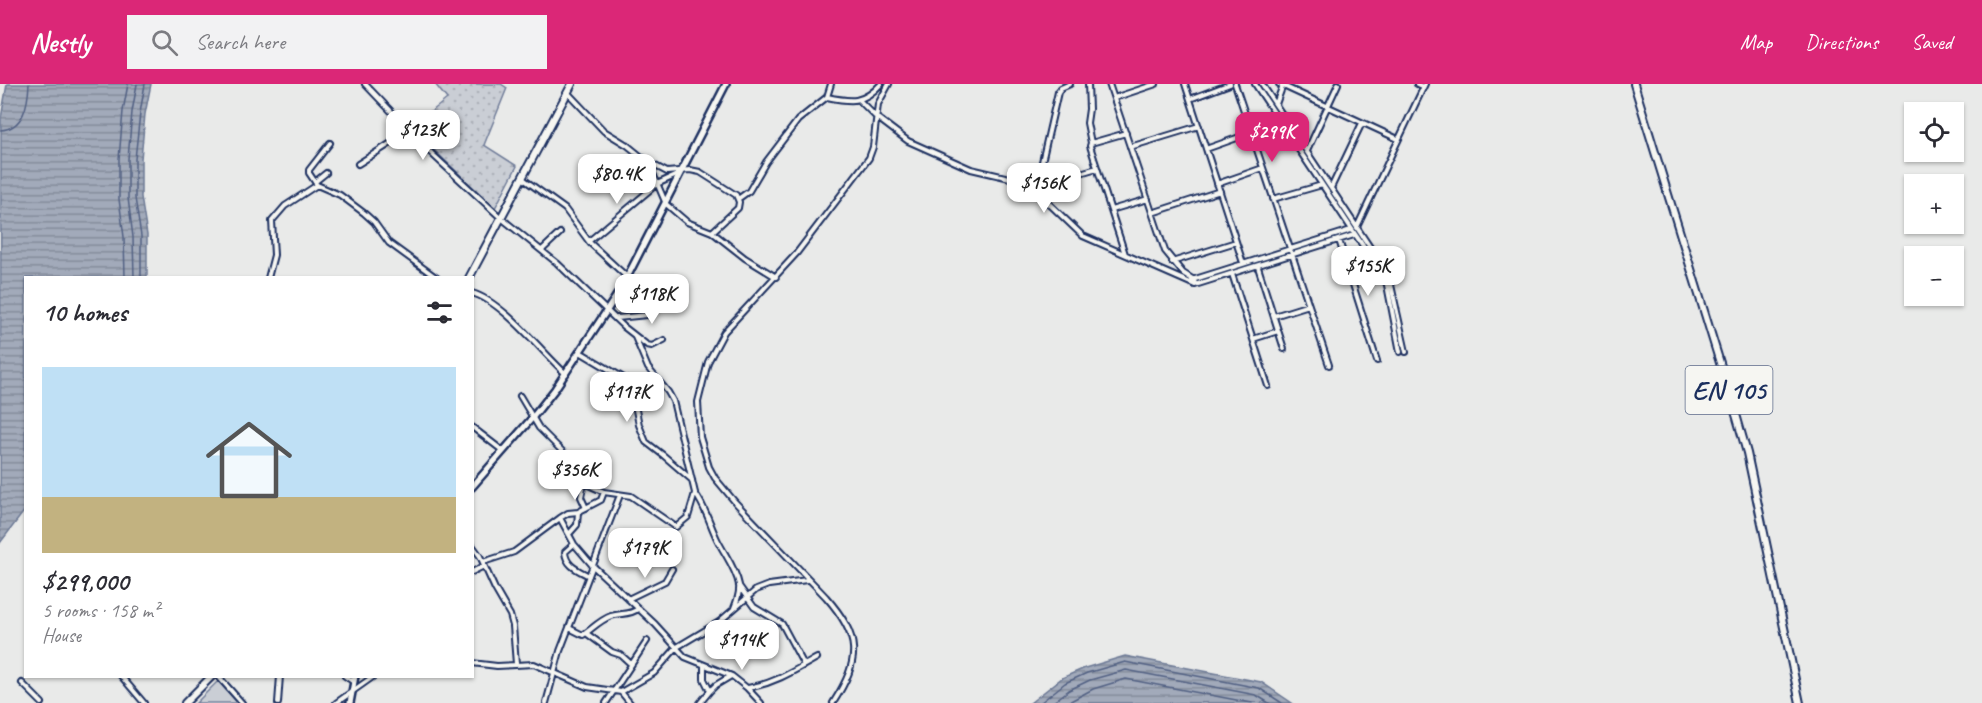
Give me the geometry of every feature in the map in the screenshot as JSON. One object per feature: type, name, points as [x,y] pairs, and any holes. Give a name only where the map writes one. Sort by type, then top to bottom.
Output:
[{"type":"main road","points":[[470,276],[572,84]]},
{"type":"main road","name":"EN 105","points":[[1634,84],[1740,427],[1800,703]]},
{"type":"main road","points":[[185,703],[210,678]]},
{"type":"street","points":[[365,84],[432,154],[635,335],[647,345],[652,346],[664,340]]},
{"type":"street","points":[[474,485],[533,417],[566,374],[607,310],[627,278],[666,204],[726,84]]},
{"type":"street","points":[[738,199],[749,191],[766,162],[798,120],[827,97],[831,84]]},
{"type":"street","points":[[827,97],[849,102],[860,101],[881,84]]},
{"type":"street","points":[[832,703],[848,678],[854,656],[847,625],[840,613],[735,502],[716,478],[704,453],[698,420],[698,402],[708,362],[717,342],[776,277],[869,158],[873,147],[875,116],[880,99],[889,84]]},
{"type":"street","points":[[1070,84],[1060,88],[1058,92],[1036,188],[1077,233],[1193,282],[1258,267],[1354,235]]},
{"type":"street","points":[[1088,84],[1087,129],[1090,146],[1125,255]]},
{"type":"street","points":[[1109,84],[1165,251],[1172,262],[1193,282]]},
{"type":"street","points":[[1114,98],[1156,84]]},
{"type":"street","points":[[1185,84],[1244,263]]},
{"type":"street","points":[[1190,99],[1230,84]]},
{"type":"street","points":[[1235,84],[1329,365]]},
{"type":"street","points":[[1255,84],[1388,285],[1400,352]]},
{"type":"street","points":[[1263,84],[1385,268],[1392,283],[1406,352]]},
{"type":"street","points":[[1307,152],[1338,84]]},
{"type":"street","points":[[1357,227],[1424,86],[1417,84]]},
{"type":"street","points":[[1276,104],[1282,85],[1398,139]]},
{"type":"street","points":[[567,93],[604,131],[627,145],[648,162],[667,172],[690,170],[700,172],[732,191],[738,199],[738,208],[712,232]]},
{"type":"street","points":[[860,101],[875,116],[908,141],[971,169],[1040,185],[1097,168]]},
{"type":"street","points":[[1331,188],[1362,123]]},
{"type":"street","points":[[1130,147],[1199,126]]},
{"type":"street","points":[[358,164],[410,131]]},
{"type":"street","points":[[1091,143],[1126,133]]},
{"type":"street","points":[[1206,149],[1251,133]]},
{"type":"street","points":[[330,143],[309,170],[316,183],[340,195],[355,206],[374,222],[389,243],[434,276]]},
{"type":"street","points":[[648,162],[666,204],[687,222],[712,232],[745,258],[776,277]]},
{"type":"street","points":[[1217,184],[1263,168]]},
{"type":"street","points":[[589,242],[657,184],[681,172]]},
{"type":"street","points":[[269,276],[274,255],[272,221],[285,206],[326,173]]},
{"type":"street","points":[[522,178],[565,209],[589,242],[627,278]]},
{"type":"street","points":[[1273,199],[1322,185]]},
{"type":"street","points":[[1152,213],[1220,191]]},
{"type":"street","points":[[1111,210],[1148,199]]},
{"type":"street","points":[[1193,282],[1244,263],[1351,230]]},
{"type":"street","points":[[542,250],[560,233]]},
{"type":"street","points":[[1339,240],[1377,361]]},
{"type":"street","points":[[1172,262],[1236,242]]},
{"type":"street","points":[[1258,267],[1284,349]]},
{"type":"street","points":[[1232,274],[1268,386]]},
{"type":"street","points":[[616,318],[647,315],[670,293]]},
{"type":"street","points":[[474,294],[502,311],[566,374]]},
{"type":"street","points":[[1274,316],[1309,305]]},
{"type":"street","points":[[1253,339],[1278,331]]},
{"type":"street","points":[[635,335],[648,368],[673,401],[695,493],[702,502],[739,585],[754,607],[782,624],[804,665]]},
{"type":"street","points":[[580,352],[635,386],[636,410],[646,442],[692,481]]},
{"type":"street","points":[[520,396],[541,430],[564,454],[584,483],[604,492],[631,496],[675,527],[688,517],[695,493]]},
{"type":"street","points":[[474,428],[503,450]]},
{"type":"street","points":[[584,483],[581,497],[586,508]]},
{"type":"street","points":[[474,571],[483,564],[510,555],[568,513],[578,512],[602,500],[604,492]]},
{"type":"street","points":[[546,703],[560,651],[620,495]]},
{"type":"street","points":[[569,534],[577,525],[578,512]]},
{"type":"street","points":[[560,518],[574,544],[592,565],[628,598],[685,657],[732,676],[761,703]]},
{"type":"street","points":[[574,544],[565,552],[566,560],[572,567],[589,576]]},
{"type":"street","points":[[474,548],[510,615],[516,664]]},
{"type":"street","points":[[628,598],[665,581],[672,569]]},
{"type":"street","points":[[474,663],[497,666],[534,664],[587,687],[621,692],[654,674],[677,647],[705,632],[756,590],[769,585],[808,580]]},
{"type":"street","points":[[734,609],[739,585]]},
{"type":"street","points":[[569,628],[583,635],[604,619],[629,614],[638,609]]},
{"type":"street","points":[[586,633],[631,664]]},
{"type":"street","points":[[606,703],[647,640]]},
{"type":"street","points":[[747,688],[787,676],[817,658]]},
{"type":"street","points":[[704,666],[704,679],[710,691]]},
{"type":"street","points":[[700,703],[716,685],[732,676]]},
{"type":"street","points":[[123,678],[144,703]]},
{"type":"street","points":[[220,678],[242,703]]},
{"type":"street","points":[[278,703],[280,678]]},
{"type":"street","points":[[336,703],[371,678]]},
{"type":"street","points":[[350,703],[354,679]]},
{"type":"street","points":[[22,683],[42,703]]},
{"type":"street","points":[[621,692],[630,703]]},
{"type":"shaded area","points":[[435,84],[501,84],[507,88],[484,145],[517,166],[495,208],[411,128],[447,99]]},
{"type":"shaded area","points":[[218,681],[238,703],[196,703]]},
{"type":"water","points":[[7,84],[151,84],[145,114],[141,159],[141,197],[147,235],[147,276],[24,276],[24,511],[0,543],[1,118]]},
{"type":"water","points":[[1125,656],[1261,682],[1292,703],[1030,703],[1062,678],[1085,668]]}]
